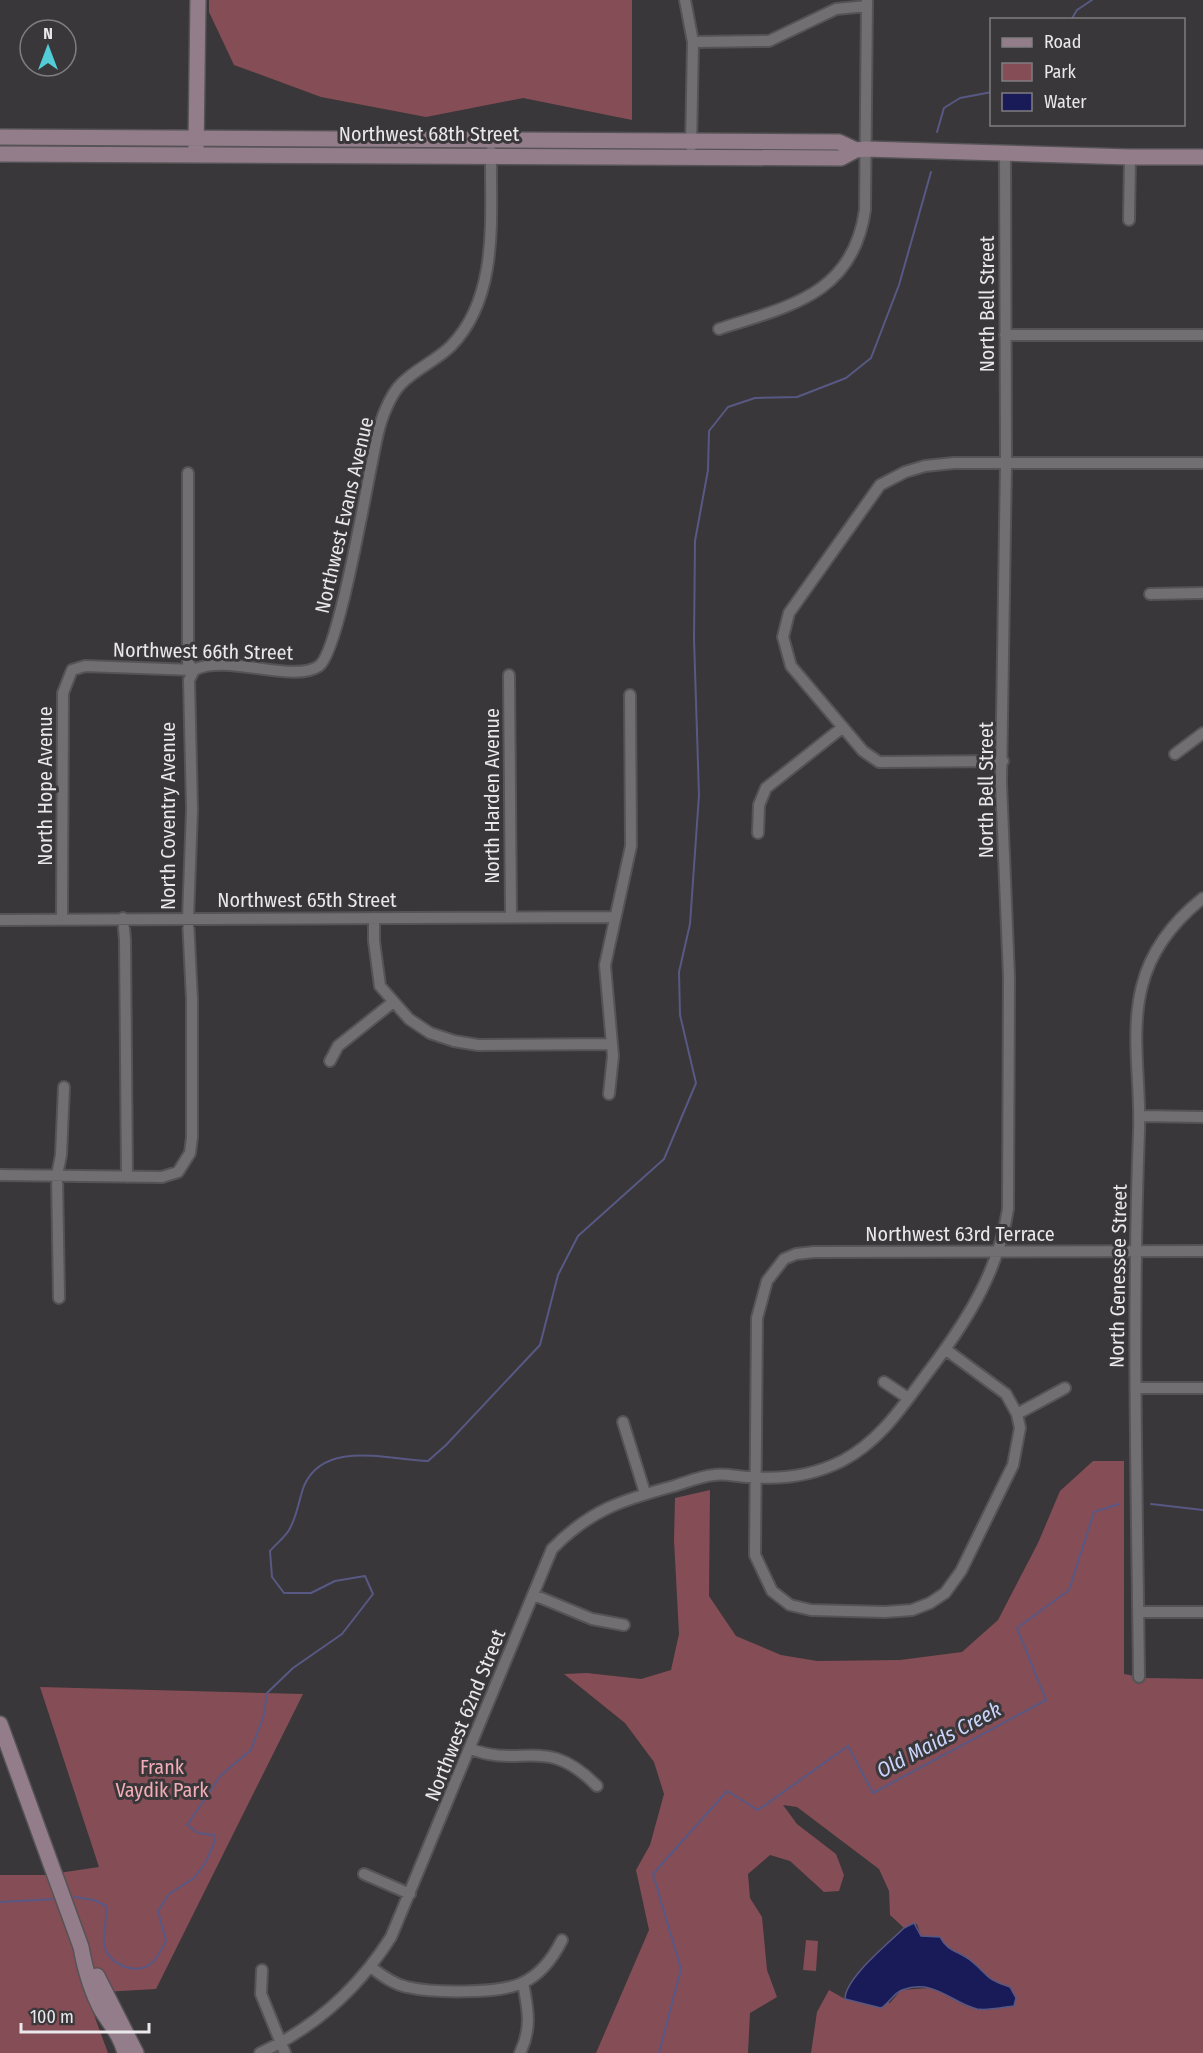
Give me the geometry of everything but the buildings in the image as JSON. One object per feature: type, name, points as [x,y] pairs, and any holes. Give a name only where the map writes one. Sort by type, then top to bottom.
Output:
[{"type":"main road","points":[[196,153],[198,0]]},
{"type":"main road","name":"Northwest 68th Street","points":[[0,137],[196,136],[839,142],[861,149],[1203,157]]},
{"type":"main road","name":"Northwest 68th Street","points":[[0,154],[196,153],[841,158],[861,149]]},
{"type":"main road","points":[[0,1724],[81,1947],[136,2053]]},
{"type":"main road","points":[[81,1947],[93,1991],[102,2010],[116,2030],[125,2053]]},
{"type":"street","points":[[685,0],[693,42],[691,156]]},
{"type":"street","points":[[693,42],[769,41],[836,9],[867,3],[861,149],[863,225],[844,265],[832,280],[810,297],[718,329]]},
{"type":"street","name":"Northwest Evans Avenue","points":[[320,665],[326,659],[338,622],[378,430],[401,384],[452,345],[470,322],[485,288],[492,138]]},
{"type":"street","name":"North Bell Street","points":[[552,1550],[585,1518],[645,1493],[714,1475],[790,1478],[843,1460],[884,1430],[945,1349],[979,1298],[998,1254],[1008,1209],[1009,977],[1001,783],[1006,463],[1005,154]]},
{"type":"street","points":[[1129,220],[1130,157]]},
{"type":"street","points":[[1005,334],[1203,335]]},
{"type":"street","points":[[1003,761],[879,762],[862,751],[791,666],[783,637],[789,613],[880,485],[905,472],[926,466],[1006,463],[1203,463]]},
{"type":"street","name":"North Coventry Avenue","points":[[127,1177],[162,1177],[178,1172],[186,1160],[192,1137],[188,919],[192,809],[189,680],[194,670],[188,663],[188,473]]},
{"type":"street","points":[[1150,594],[1203,593]]},
{"type":"street","name":"Northwest 66th Street","points":[[86,666],[194,670],[203,665],[221,665],[300,671],[320,665]]},
{"type":"street","name":"North Hope Avenue","points":[[62,918],[63,693],[72,670],[86,666]]},
{"type":"street","name":"North Harden Avenue","points":[[509,675],[511,917]]},
{"type":"street","points":[[609,1094],[612,1044],[605,965],[631,846],[630,695]]},
{"type":"street","points":[[758,833],[759,805],[766,788],[843,727]]},
{"type":"street","points":[[1175,754],[1203,733]]},
{"type":"street","name":"North Genessee Street","points":[[1139,1677],[1134,1252],[1140,1116],[1137,1011],[1142,987],[1153,957],[1170,930],[1203,898]]},
{"type":"street","name":"Northwest 65th Street","points":[[0,920],[615,917]]},
{"type":"street","points":[[0,1175],[127,1177],[123,918]]},
{"type":"street","points":[[374,918],[374,941],[380,987],[392,1003],[425,1029],[466,1044],[612,1044]]},
{"type":"street","points":[[330,1061],[338,1046],[392,1003]]},
{"type":"street","points":[[59,1298],[57,1175],[61,1155],[64,1087]]},
{"type":"street","points":[[1140,1116],[1203,1117]]},
{"type":"street","name":"Northwest 63rd Terrace","points":[[1017,1414],[1020,1428],[1014,1465],[961,1571],[945,1593],[930,1603],[912,1610],[885,1612],[811,1610],[790,1605],[772,1591],[754,1555],[753,1478],[757,1318],[767,1281],[784,1259],[796,1254],[1203,1251]]},
{"type":"street","points":[[945,1349],[1006,1394],[1017,1414],[1065,1388]]},
{"type":"street","points":[[884,1382],[908,1398]]},
{"type":"street","points":[[1136,1388],[1203,1388]]},
{"type":"street","points":[[623,1422],[645,1493]]},
{"type":"street","name":"Northwest 62nd Street","points":[[260,2053],[283,2048],[327,2012],[371,1967],[391,1937],[411,1894],[552,1550]]},
{"type":"street","points":[[534,1595],[600,1621],[624,1625]]},
{"type":"street","points":[[1138,1612],[1203,1612]]},
{"type":"street","points":[[471,1749],[494,1754],[549,1756],[582,1770],[597,1786]]},
{"type":"street","points":[[364,1874],[411,1894]]},
{"type":"street","points":[[371,1967],[391,1981],[426,1990],[488,1990],[523,1983],[537,1974],[556,1953],[562,1940]]},
{"type":"street","points":[[262,1970],[261,1994],[283,2048]]},
{"type":"street","points":[[520,2053],[527,2039],[530,2019],[523,1983]]},
{"type":"green space","points":[[209,0],[632,0],[632,120],[523,98],[426,117],[321,97],[234,65],[209,12]]},
{"type":"green space","points":[[1093,1461],[1124,1461],[1124,1674],[1145,1678],[1203,1679],[1203,2053],[811,2053],[817,2012],[829,1990],[845,1999],[890,2003],[901,1990],[929,1988],[943,1991],[964,2005],[977,2009],[1014,2006],[1010,1987],[989,1979],[971,1961],[944,1946],[940,1937],[921,1936],[917,1924],[904,1928],[890,1915],[889,1891],[879,1869],[797,1807],[783,1805],[797,1824],[836,1854],[844,1875],[839,1891],[824,1892],[790,1861],[770,1855],[748,1874],[750,1898],[762,1917],[767,1970],[777,1997],[750,2013],[748,2053],[596,2053],[649,1930],[636,1870],[650,1845],[664,1794],[654,1762],[625,1723],[564,1674],[587,1673],[641,1679],[671,1670],[679,1634],[674,1540],[675,1498],[710,1490],[709,1596],[736,1636],[781,1655],[817,1661],[900,1660],[962,1652],[998,1620],[1038,1543],[1060,1491]]},
{"type":"green space","name":"Frank Vaydik Park","points":[[40,1687],[303,1694],[156,1989],[86,1993],[108,2053],[0,2053],[0,1875],[45,1875],[99,1867]]},
{"type":"green space","points":[[806,1940],[818,1941],[816,1971],[803,1970]]},
{"type":"water","points":[[914,1923],[921,1936],[940,1937],[946,1945],[970,1960],[991,1979],[1010,1987],[1016,1998],[1014,2006],[977,2009],[924,1987],[902,1990],[881,2008],[845,1999],[852,1981],[860,1971],[904,1928]]},
{"type":"waterway","points":[[1072,18],[1077,10],[1092,0]]},
{"type":"waterway","points":[[937,132],[944,108],[960,98],[990,92]]},
{"type":"waterway","points":[[74,1897],[94,1900],[106,1906],[104,1944],[106,1951],[117,1963],[139,1968],[155,1960],[166,1941],[158,1911],[169,1894],[194,1878],[206,1862],[214,1843],[214,1835],[198,1833],[187,1825],[221,1775],[251,1750],[263,1718],[267,1693],[293,1668],[342,1634],[373,1594],[365,1576],[335,1581],[311,1593],[284,1593],[272,1577],[270,1551],[292,1525],[304,1486],[313,1471],[326,1462],[342,1457],[377,1456],[428,1461],[446,1445],[540,1345],[558,1275],[578,1236],[664,1159],[696,1083],[680,1015],[679,972],[690,924],[699,795],[694,639],[695,541],[708,470],[709,431],[728,407],[755,398],[797,397],[846,378],[871,358],[899,285],[931,172]]},
{"type":"waterway","name":"Old Maids Creek","points":[[659,2053],[681,1969],[653,1874],[727,1791],[758,1810],[848,1746],[873,1793],[1046,1700],[1017,1628],[1069,1590],[1094,1512],[1119,1504]]},
{"type":"waterway","name":"Old Maids Creek","points":[[1151,1504],[1203,1510]]},
{"type":"waterway","points":[[0,1902],[56,1899]]}]
